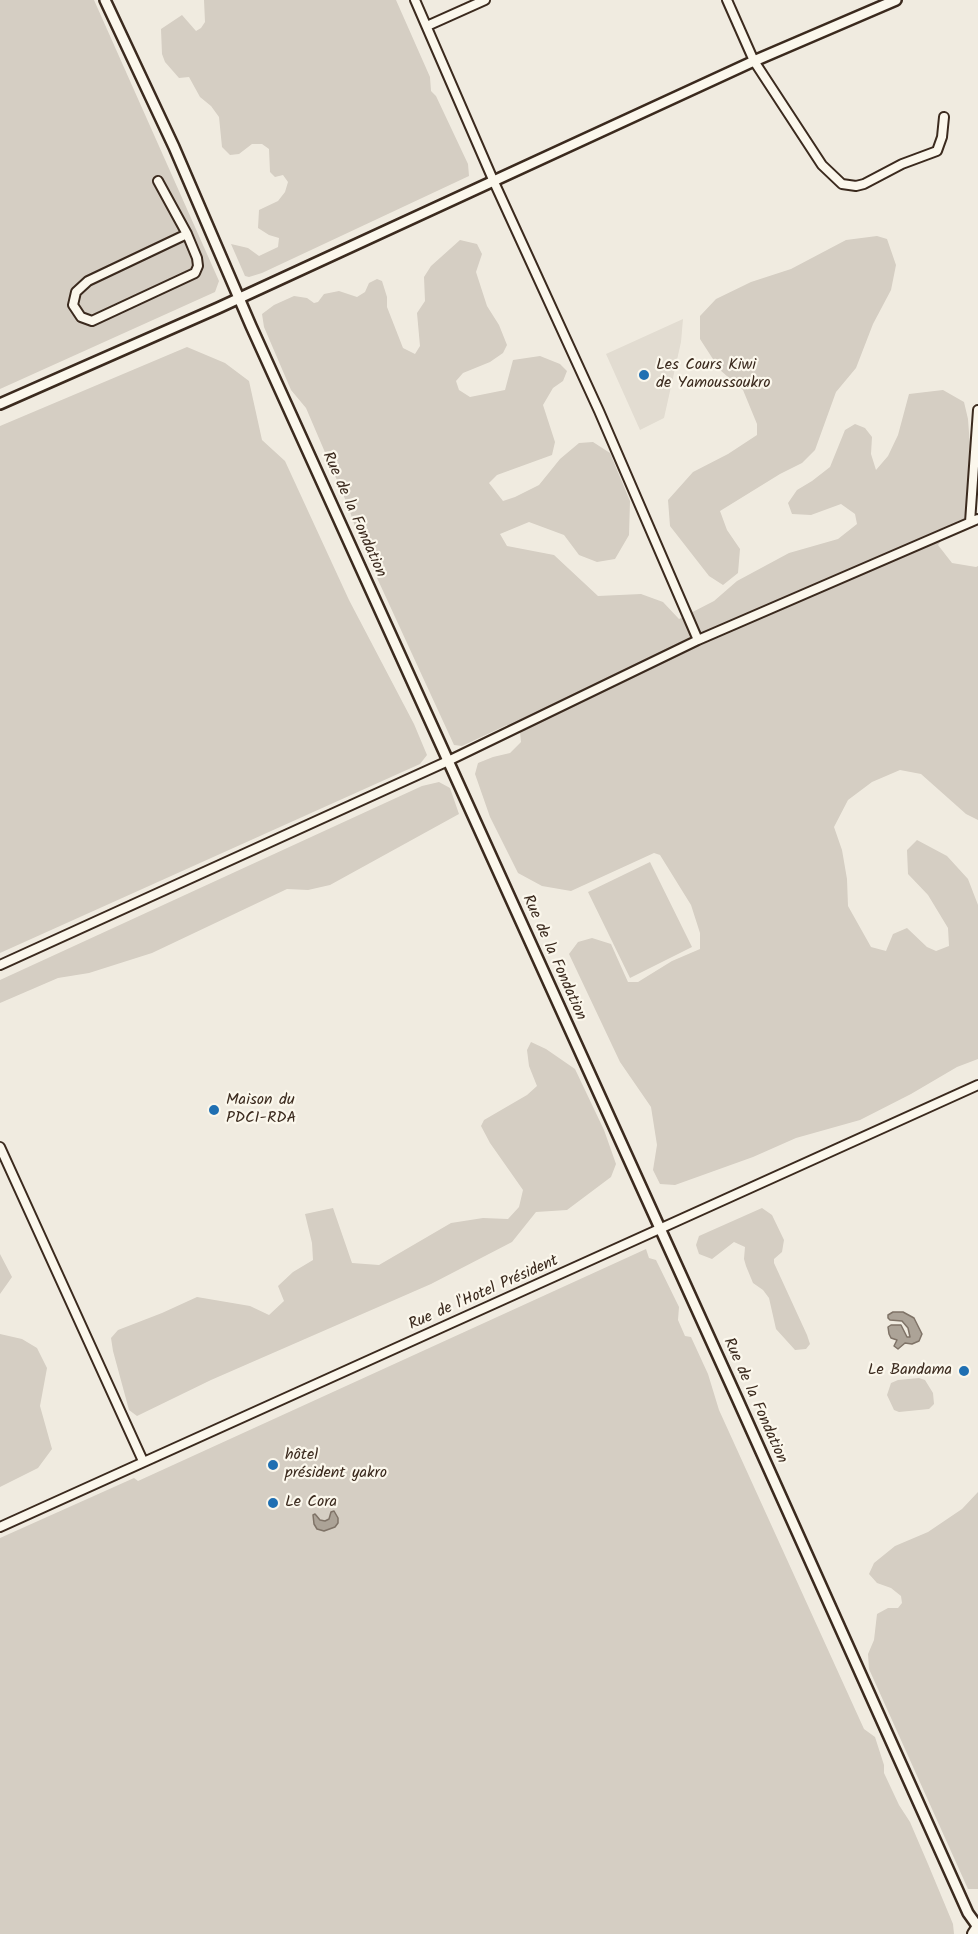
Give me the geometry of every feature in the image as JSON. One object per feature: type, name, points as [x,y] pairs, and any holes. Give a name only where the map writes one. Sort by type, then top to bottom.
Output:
[{"type":"highway","points":[[974,1934],[978,1927]]},
{"type":"street","name":"Rue de la Fondation","points":[[105,0],[174,147],[239,298],[968,1913],[978,1927]]},
{"type":"street","points":[[415,0],[494,182],[599,411],[698,640]]},
{"type":"street","points":[[427,26],[485,0]]},
{"type":"street","points":[[727,0],[754,62],[822,165],[842,184],[856,186],[864,184],[902,164],[937,151],[942,137],[944,117]]},
{"type":"street","points":[[0,404],[239,298],[754,62],[896,0]]},
{"type":"street","points":[[159,181],[187,234],[197,258],[198,266],[195,273],[92,321],[81,317],[73,305],[76,292],[88,281],[187,234]]},
{"type":"street","points":[[0,965],[448,761],[698,640],[974,520],[978,410]]},
{"type":"street","name":"Rue de l'Hotel Président","points":[[0,1527],[978,1086]]},
{"type":"street","points":[[0,1147],[143,1461]]},
{"type":"shaded area","points":[[0,0],[94,0],[219,281],[215,292],[0,389]]},
{"type":"shaded area","points":[[204,0],[396,0],[430,77],[431,91],[436,96],[468,164],[469,176],[262,273],[245,276],[231,244],[248,248],[259,256],[278,247],[279,238],[258,228],[259,210],[278,201],[285,192],[288,182],[283,175],[275,177],[270,172],[269,149],[262,144],[252,144],[239,154],[230,155],[222,147],[219,117],[200,97],[189,77],[179,78],[165,62],[162,54],[161,29],[182,15],[196,31],[201,28],[205,22]]},
{"type":"shaded area","points":[[877,236],[887,239],[896,265],[891,290],[873,324],[856,368],[836,392],[815,450],[802,463],[720,511],[727,530],[740,549],[738,573],[723,585],[709,576],[670,526],[668,500],[693,472],[728,454],[757,435],[757,424],[743,390],[720,370],[700,339],[700,316],[716,299],[751,282],[791,269],[846,240]]},
{"type":"shaded area","points":[[460,240],[477,244],[482,254],[476,272],[487,306],[499,325],[507,345],[503,353],[490,362],[463,373],[456,381],[459,390],[470,397],[505,390],[513,360],[540,356],[560,364],[567,371],[563,381],[553,388],[543,405],[555,442],[552,455],[497,475],[489,483],[503,501],[515,497],[539,485],[560,459],[579,443],[593,442],[610,453],[630,501],[629,535],[615,559],[597,562],[579,555],[564,535],[529,522],[500,534],[507,546],[554,555],[598,596],[641,594],[663,602],[679,619],[714,601],[737,581],[789,553],[838,539],[857,524],[855,514],[841,504],[811,515],[792,514],[788,503],[797,490],[830,467],[845,430],[855,424],[865,428],[872,437],[871,454],[876,470],[888,456],[898,435],[909,394],[943,390],[964,402],[968,419],[970,446],[962,531],[941,541],[938,545],[952,563],[978,566],[978,820],[966,814],[921,774],[900,770],[872,782],[848,800],[834,827],[842,850],[847,879],[848,906],[871,947],[886,951],[893,934],[907,928],[927,947],[936,951],[949,946],[948,928],[928,895],[908,874],[907,850],[917,840],[947,856],[968,879],[978,905],[978,1059],[957,1067],[860,1120],[796,1138],[753,1157],[675,1185],[660,1184],[653,1170],[657,1145],[651,1107],[620,1062],[569,954],[578,942],[592,938],[611,944],[628,982],[638,982],[672,961],[700,949],[700,933],[691,905],[660,855],[654,853],[571,891],[542,886],[518,873],[490,817],[475,774],[478,763],[510,753],[521,742],[520,732],[507,725],[462,746],[454,745],[360,541],[348,506],[306,408],[291,390],[264,327],[262,314],[274,305],[294,296],[307,298],[314,303],[318,302],[324,294],[339,291],[357,297],[365,292],[369,283],[377,279],[382,281],[387,297],[387,307],[403,348],[415,354],[420,346],[417,313],[425,301],[424,277],[431,266]]},
{"type":"shaded area","name":"Les Cours Kiwi de Yamoussoukro","points":[[683,319],[681,342],[664,418],[640,430],[606,354]]},
{"type":"shaded area","points":[[187,347],[225,363],[249,381],[262,440],[285,461],[349,600],[414,724],[427,755],[420,764],[0,953],[0,426]]},
{"type":"shaded area","points":[[439,782],[450,788],[459,814],[330,885],[308,890],[287,889],[152,953],[89,973],[58,978],[0,1003],[0,980],[422,786]]},
{"type":"shaded area","points":[[650,862],[692,947],[630,978],[588,892]]},
{"type":"shaded area","points":[[531,1042],[546,1049],[575,1069],[604,1130],[616,1164],[611,1177],[567,1210],[536,1212],[512,1242],[431,1284],[211,1380],[137,1416],[129,1410],[111,1338],[118,1330],[197,1297],[250,1306],[269,1315],[284,1301],[278,1286],[293,1272],[313,1260],[312,1243],[305,1214],[333,1208],[352,1263],[379,1265],[451,1223],[483,1218],[508,1219],[519,1207],[523,1190],[490,1143],[481,1126],[484,1120],[527,1095],[537,1086],[529,1066],[527,1050]]},
{"type":"shaded area","points":[[762,1208],[772,1215],[784,1240],[782,1252],[774,1259],[774,1263],[807,1335],[810,1344],[806,1349],[795,1350],[776,1329],[769,1298],[753,1283],[746,1266],[745,1247],[734,1242],[712,1259],[699,1254],[696,1245],[699,1236]]},
{"type":"shaded area","points":[[646,1249],[649,1258],[656,1260],[679,1307],[678,1320],[685,1336],[691,1337],[708,1374],[719,1410],[864,1729],[875,1737],[884,1765],[884,1773],[910,1822],[953,1924],[954,1934],[0,1934],[0,1538],[134,1478],[138,1481]]},
{"type":"shaded area","points":[[0,1254],[12,1277],[0,1294]]},
{"type":"shaded area","points":[[893,1312],[903,1312],[914,1318],[922,1334],[919,1341],[912,1344],[905,1343],[898,1349],[894,1346],[897,1340],[891,1338],[889,1334],[888,1327],[891,1325],[901,1325],[907,1337],[910,1337],[908,1328],[902,1321],[888,1318],[888,1315]]},
{"type":"shaded area","points":[[0,1334],[22,1339],[37,1348],[47,1368],[40,1406],[52,1449],[38,1468],[0,1487]]},
{"type":"shaded area","points":[[919,1378],[925,1380],[933,1393],[934,1404],[929,1409],[899,1412],[894,1410],[887,1395],[891,1383]]},
{"type":"shaded area","points":[[978,1492],[978,1889],[968,1889],[869,1669],[868,1654],[874,1640],[877,1614],[888,1608],[898,1608],[902,1603],[901,1596],[891,1588],[877,1583],[869,1574],[874,1563],[895,1546],[928,1532],[962,1509]]},
{"type":"shaded area","points":[[334,1511],[338,1518],[335,1527],[324,1531],[317,1529],[313,1515],[325,1521]]},
{"type":"place","name":"Les Cours Kiwi de Yamoussoukro","points":[[644,375]]},
{"type":"place","name":"Maison du PDCI-RDA","points":[[214,1110]]},
{"type":"place","name":"Le Bandama","points":[[964,1371]]},
{"type":"place","name":"hôtel président yakro","points":[[273,1465]]},
{"type":"place","name":"Le Cora","points":[[273,1503]]}]
